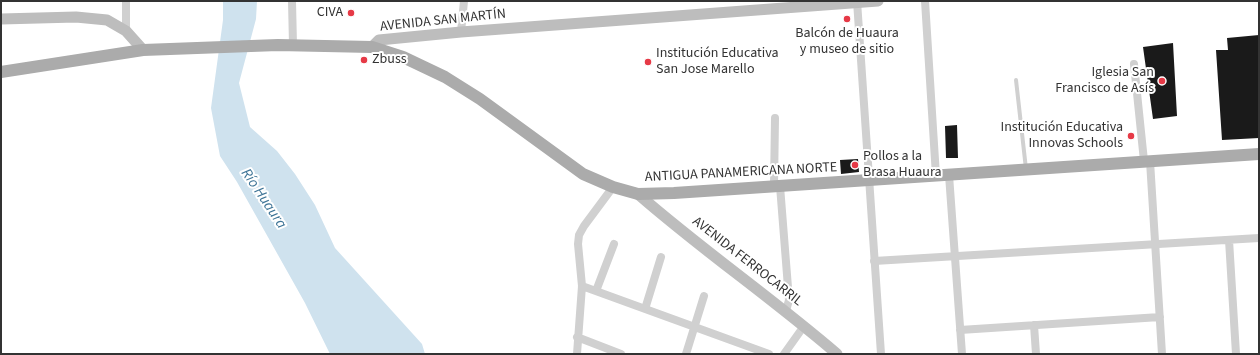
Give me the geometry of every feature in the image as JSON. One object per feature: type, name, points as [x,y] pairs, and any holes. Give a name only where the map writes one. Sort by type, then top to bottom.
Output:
[{"type":"main road","name":"AVENIDA SAN MARTÍN","points":[[372,47],[379,40],[461,32],[784,4],[878,1]]},
{"type":"main road","points":[[1,19],[76,17],[107,20],[126,31],[143,50]]},
{"type":"main road","name":"ANTIGUA PANAMERICANA NORTE","points":[[1,72],[143,50],[278,44],[372,47],[403,57],[446,77],[583,174],[613,188],[638,194],[674,193],[1259,154]]},
{"type":"main road","name":"AVENIDA FERROCARRIL","points":[[638,194],[670,222],[786,311],[837,354]]},
{"type":"street","points":[[126,1],[126,31]]},
{"type":"street","points":[[292,1],[293,45]]},
{"type":"street","points":[[461,32],[464,1]]},
{"type":"street","points":[[925,1],[936,176]]},
{"type":"street","points":[[857,2],[881,354]]},
{"type":"street","points":[[1134,64],[1147,161],[1155,244],[1162,354]]},
{"type":"street","points":[[775,118],[777,186],[790,300],[786,311]]},
{"type":"street","points":[[949,175],[962,354]]},
{"type":"street","points":[[576,354],[582,286],[578,244],[579,235],[584,226],[613,188]]},
{"type":"street","points":[[874,261],[1259,238]]},
{"type":"street","points":[[1229,240],[1236,354]]},
{"type":"street","points":[[596,291],[614,244]]},
{"type":"street","points":[[645,309],[661,257]]},
{"type":"street","points":[[582,286],[769,354]]},
{"type":"street","points":[[686,354],[704,296]]},
{"type":"street","points":[[960,330],[1160,316]]},
{"type":"street","points":[[1034,325],[1036,354]]},
{"type":"street","points":[[784,354],[804,326]]},
{"type":"street","points":[[577,337],[621,354]]},
{"type":"lane","points":[[1016,80],[1026,169]]},
{"type":"water","name":"Río Huaura","points":[[223,1],[257,1],[256,19],[239,83],[250,127],[277,151],[295,174],[315,205],[335,248],[422,344],[425,354],[330,354],[305,303],[237,182],[220,156],[211,108],[223,20]]},
{"type":"building","points":[[1259,35],[1259,138],[1222,140],[1216,50],[1228,50],[1227,38]]},
{"type":"building","name":"Iglesia San Francisco de Asís","points":[[1173,43],[1177,116],[1153,119],[1143,47]]},
{"type":"building","points":[[957,125],[958,158],[946,158],[945,126]]},
{"type":"building","points":[[858,159],[859,172],[841,174],[840,160]]},
{"type":"place","name":"CIVA","points":[[351,13]]},
{"type":"place","name":"Balcón de Huaura y museo de sitio","points":[[847,19]]},
{"type":"place","name":"Zbuss","points":[[364,60]]},
{"type":"place","name":"Institución Educativa San Jose Marello","points":[[648,62]]},
{"type":"place","name":"Iglesia San Francisco de Asís","points":[[1162,81]]},
{"type":"place","name":"Institución Educativa Innovas Schools","points":[[1131,136]]},
{"type":"place","name":"Pollos a la Brasa Huaura","points":[[855,165]]}]
